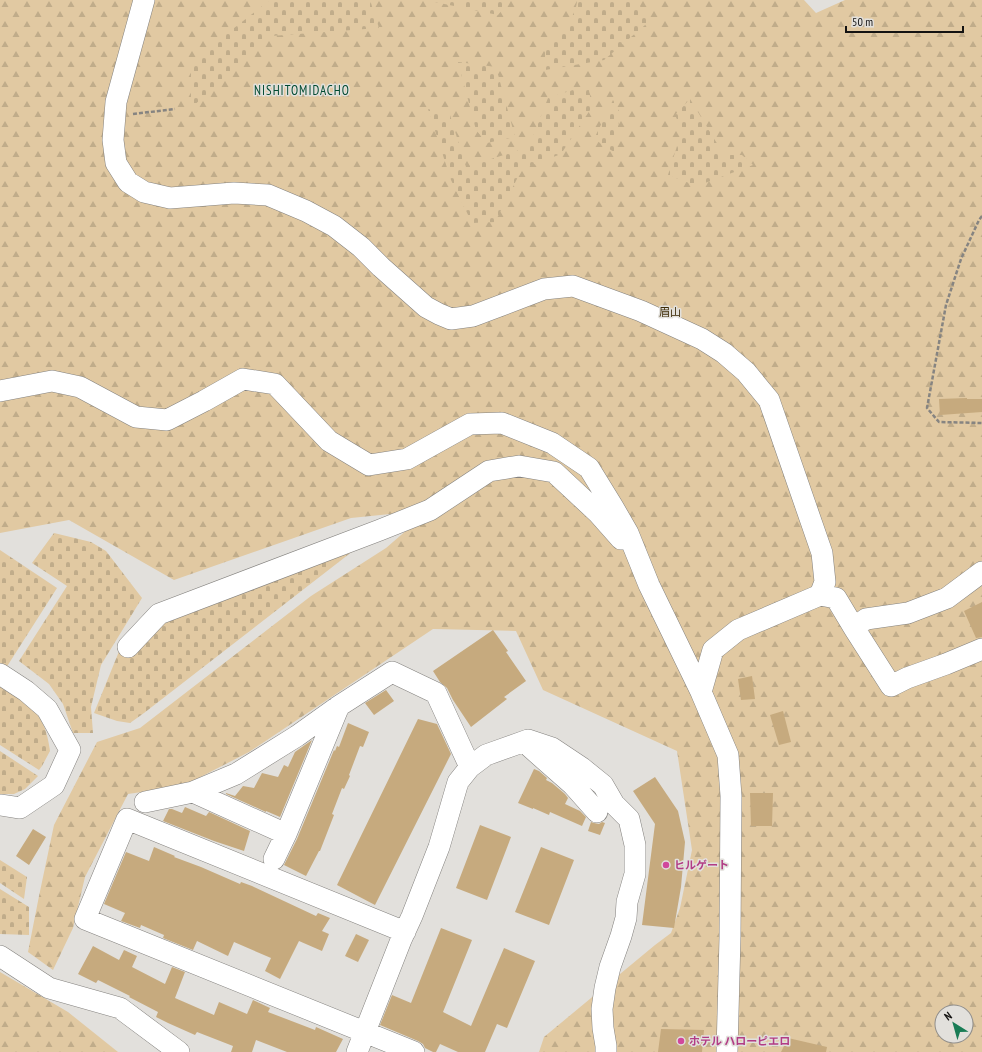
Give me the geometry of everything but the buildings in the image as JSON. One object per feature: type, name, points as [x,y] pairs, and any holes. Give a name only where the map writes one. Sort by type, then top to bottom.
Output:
[{"type":"street","points":[[144,0],[116,102],[113,140],[116,163],[128,182],[144,192],[170,198],[234,194],[268,195],[306,211],[334,226],[360,247],[426,307],[451,319],[473,316],[544,289],[573,286],[641,311],[702,339],[724,353],[746,372],[769,400],[822,553],[825,582],[820,596]]},
{"type":"street","points":[[0,391],[52,381],[80,387],[136,417],[167,420],[243,379],[275,384],[329,441],[369,465],[407,459],[470,424],[502,423],[552,442],[589,468],[614,507],[628,533],[638,559],[701,692],[728,755],[731,796],[730,937],[727,1052]]},
{"type":"street","points":[[128,647],[159,614],[430,510],[489,471],[519,466],[554,472],[598,513],[638,559]]},
{"type":"street","points":[[854,628],[866,619],[908,613],[947,598],[982,572]]},
{"type":"street","points":[[701,692],[713,650],[738,630],[820,596],[836,598],[891,686],[907,678],[982,649]]},
{"type":"street","points":[[145,802],[193,792],[236,774],[297,736],[339,706],[392,672],[436,693],[470,768]]},
{"type":"street","points":[[0,674],[26,691],[47,709],[70,750],[54,785],[20,808],[0,805]]},
{"type":"street","points":[[274,859],[286,834],[339,706]]},
{"type":"street","points":[[357,1052],[439,847],[458,782],[470,768],[486,755],[528,740],[552,748],[582,768],[603,785],[614,804],[629,819],[635,845],[636,874],[627,902],[626,918],[622,936],[604,988],[602,1009],[606,1052]]},
{"type":"street","points":[[524,741],[573,785],[597,812]]},
{"type":"street","points":[[193,792],[286,834]]},
{"type":"street","points":[[405,932],[127,819],[85,919],[414,1052]]},
{"type":"street","points":[[0,956],[49,988],[120,1008],[179,1052]]},
{"type":"path","points":[[115,116],[175,109]]},
{"type":"path","points":[[982,216],[961,259],[946,305],[927,408],[939,422],[982,423]]},
{"type":"green space","name":"眉山","points":[[0,0],[804,0],[816,13],[845,0],[982,0],[982,1052],[539,1052],[544,1037],[671,933],[680,908],[692,850],[677,751],[543,690],[516,631],[433,629],[249,752],[183,786],[128,794],[85,877],[73,928],[53,970],[28,952],[54,825],[97,742],[140,728],[311,596],[386,548],[430,510],[351,518],[174,580],[69,520],[0,533]]},
{"type":"green space","points":[[270,0],[370,0],[379,28],[271,36],[191,108],[191,70],[216,42]]},
{"type":"green space","points":[[425,0],[510,0],[498,15]]},
{"type":"green space","points":[[577,0],[635,0],[651,20],[604,60],[545,70],[545,48],[570,20],[574,13]]},
{"type":"green space","points":[[458,62],[496,67],[515,137],[487,143],[476,130]]},
{"type":"green space","points":[[588,85],[592,107],[561,154],[522,169],[495,222],[472,223],[451,180],[428,109],[450,115],[466,167],[529,147],[548,98]]},
{"type":"green space","points":[[690,99],[724,155],[742,155],[753,165],[697,186],[668,175],[682,130],[675,115]]},
{"type":"green space","points":[[613,100],[620,113],[614,152],[594,139]]},
{"type":"green space","points":[[54,533],[91,542],[106,551],[142,598],[101,665],[91,707],[93,733],[73,733],[63,704],[49,684],[19,661],[67,586],[32,563]]},
{"type":"green space","points":[[362,544],[130,723],[117,721],[94,713],[120,649],[128,658],[164,617]]},
{"type":"green space","points":[[0,550],[57,588],[6,668],[0,664]]},
{"type":"green space","points":[[0,685],[34,710],[43,724],[50,751],[39,770],[0,745]]},
{"type":"green space","points":[[0,751],[38,776],[25,789],[14,794],[0,794]]},
{"type":"green space","points":[[0,860],[27,877],[24,899],[0,883]]},
{"type":"green space","points":[[0,889],[29,907],[29,935],[0,934]]},
{"type":"green space","points":[[0,972],[68,1012],[118,1052],[0,1052]]},
{"type":"place","name":"ヒルゲート","points":[[666,865]]},
{"type":"place","name":"ホテル ハローピエロ","points":[[681,1041]]},
{"type":"district","name":"NISHITOMIDACHO","points":[[302,90]]}]
